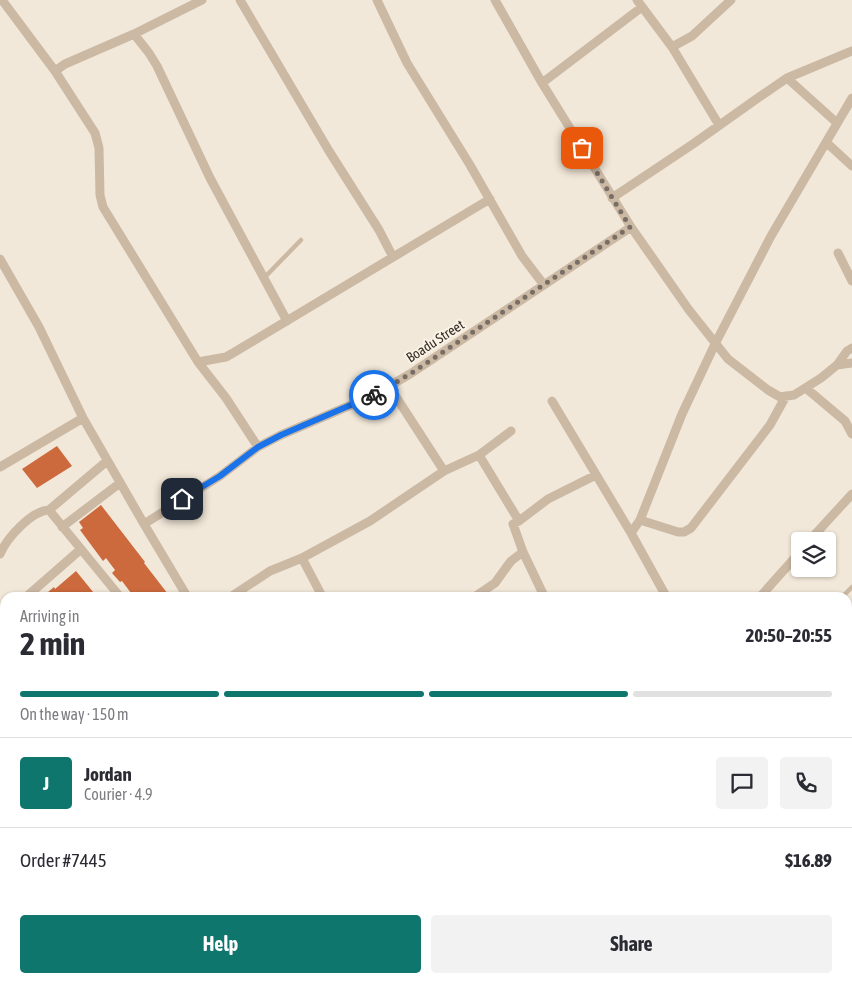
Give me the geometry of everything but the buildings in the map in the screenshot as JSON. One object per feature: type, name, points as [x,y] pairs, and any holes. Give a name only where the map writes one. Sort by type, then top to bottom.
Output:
[{"type":"street","points":[[2,0],[55,71],[95,133],[99,148],[102,208],[198,362],[226,398],[258,447]]},
{"type":"street","points":[[55,71],[65,64],[134,34],[202,0]]},
{"type":"street","points":[[240,0],[329,151],[379,230],[393,257]]},
{"type":"street","points":[[495,0],[542,83],[630,227],[728,359],[768,390],[780,396],[786,396],[794,395],[807,389],[837,365],[847,351],[852,348]]},
{"type":"street","points":[[672,46],[692,36],[731,0]]},
{"type":"street","points":[[379,1],[407,63],[434,104],[522,256],[544,285]]},
{"type":"street","points":[[542,83],[640,4],[672,46],[719,125]]},
{"type":"street","points":[[134,34],[149,53],[156,66],[210,178],[287,321]]},
{"type":"street","points":[[612,198],[787,78],[852,51]]},
{"type":"street","points":[[787,78],[837,123]]},
{"type":"street","points":[[631,533],[640,520],[682,414],[715,344],[771,236],[852,98]]},
{"type":"street","points":[[827,142],[852,166]]},
{"type":"street","points":[[198,362],[226,357],[490,199]]},
{"type":"street","name":"Boadu Street","points":[[144,524],[220,476],[258,447],[281,435],[372,396],[389,386],[496,318],[630,227]]},
{"type":"street","points":[[838,253],[852,281]]},
{"type":"street","points":[[0,259],[39,327],[83,418],[184,592]]},
{"type":"street","points":[[837,365],[852,363]]},
{"type":"street","points":[[389,386],[444,471]]},
{"type":"street","points":[[807,389],[845,421],[852,434]]},
{"type":"street","points":[[640,520],[678,532],[684,532],[691,528],[770,425],[786,396]]},
{"type":"street","points":[[552,401],[665,592]]},
{"type":"street","points":[[0,467],[83,418]]},
{"type":"street","points":[[238,592],[270,571],[302,558],[370,521],[444,471],[479,455],[511,431]]},
{"type":"street","points":[[479,455],[519,521]]},
{"type":"street","points":[[0,554],[26,520],[41,511],[49,510],[107,460]]},
{"type":"street","points":[[542,592],[523,552],[513,524],[548,499],[596,475]]},
{"type":"street","points":[[62,526],[120,483]]},
{"type":"street","points":[[817,532],[852,494]]},
{"type":"street","points":[[49,510],[116,592]]},
{"type":"street","points":[[32,592],[81,549]]},
{"type":"street","points":[[482,592],[495,583],[511,561],[523,552]]},
{"type":"street","points":[[302,558],[319,592]]},
{"type":"street","points":[[764,592],[791,562]]},
{"type":"lane","points":[[264,278],[301,240]]},
{"type":"way so far","points":[[374,395],[496,318],[630,227],[582,148]]},
{"type":"route","points":[[182,499],[220,476],[258,447],[281,435],[374,395]]}]
